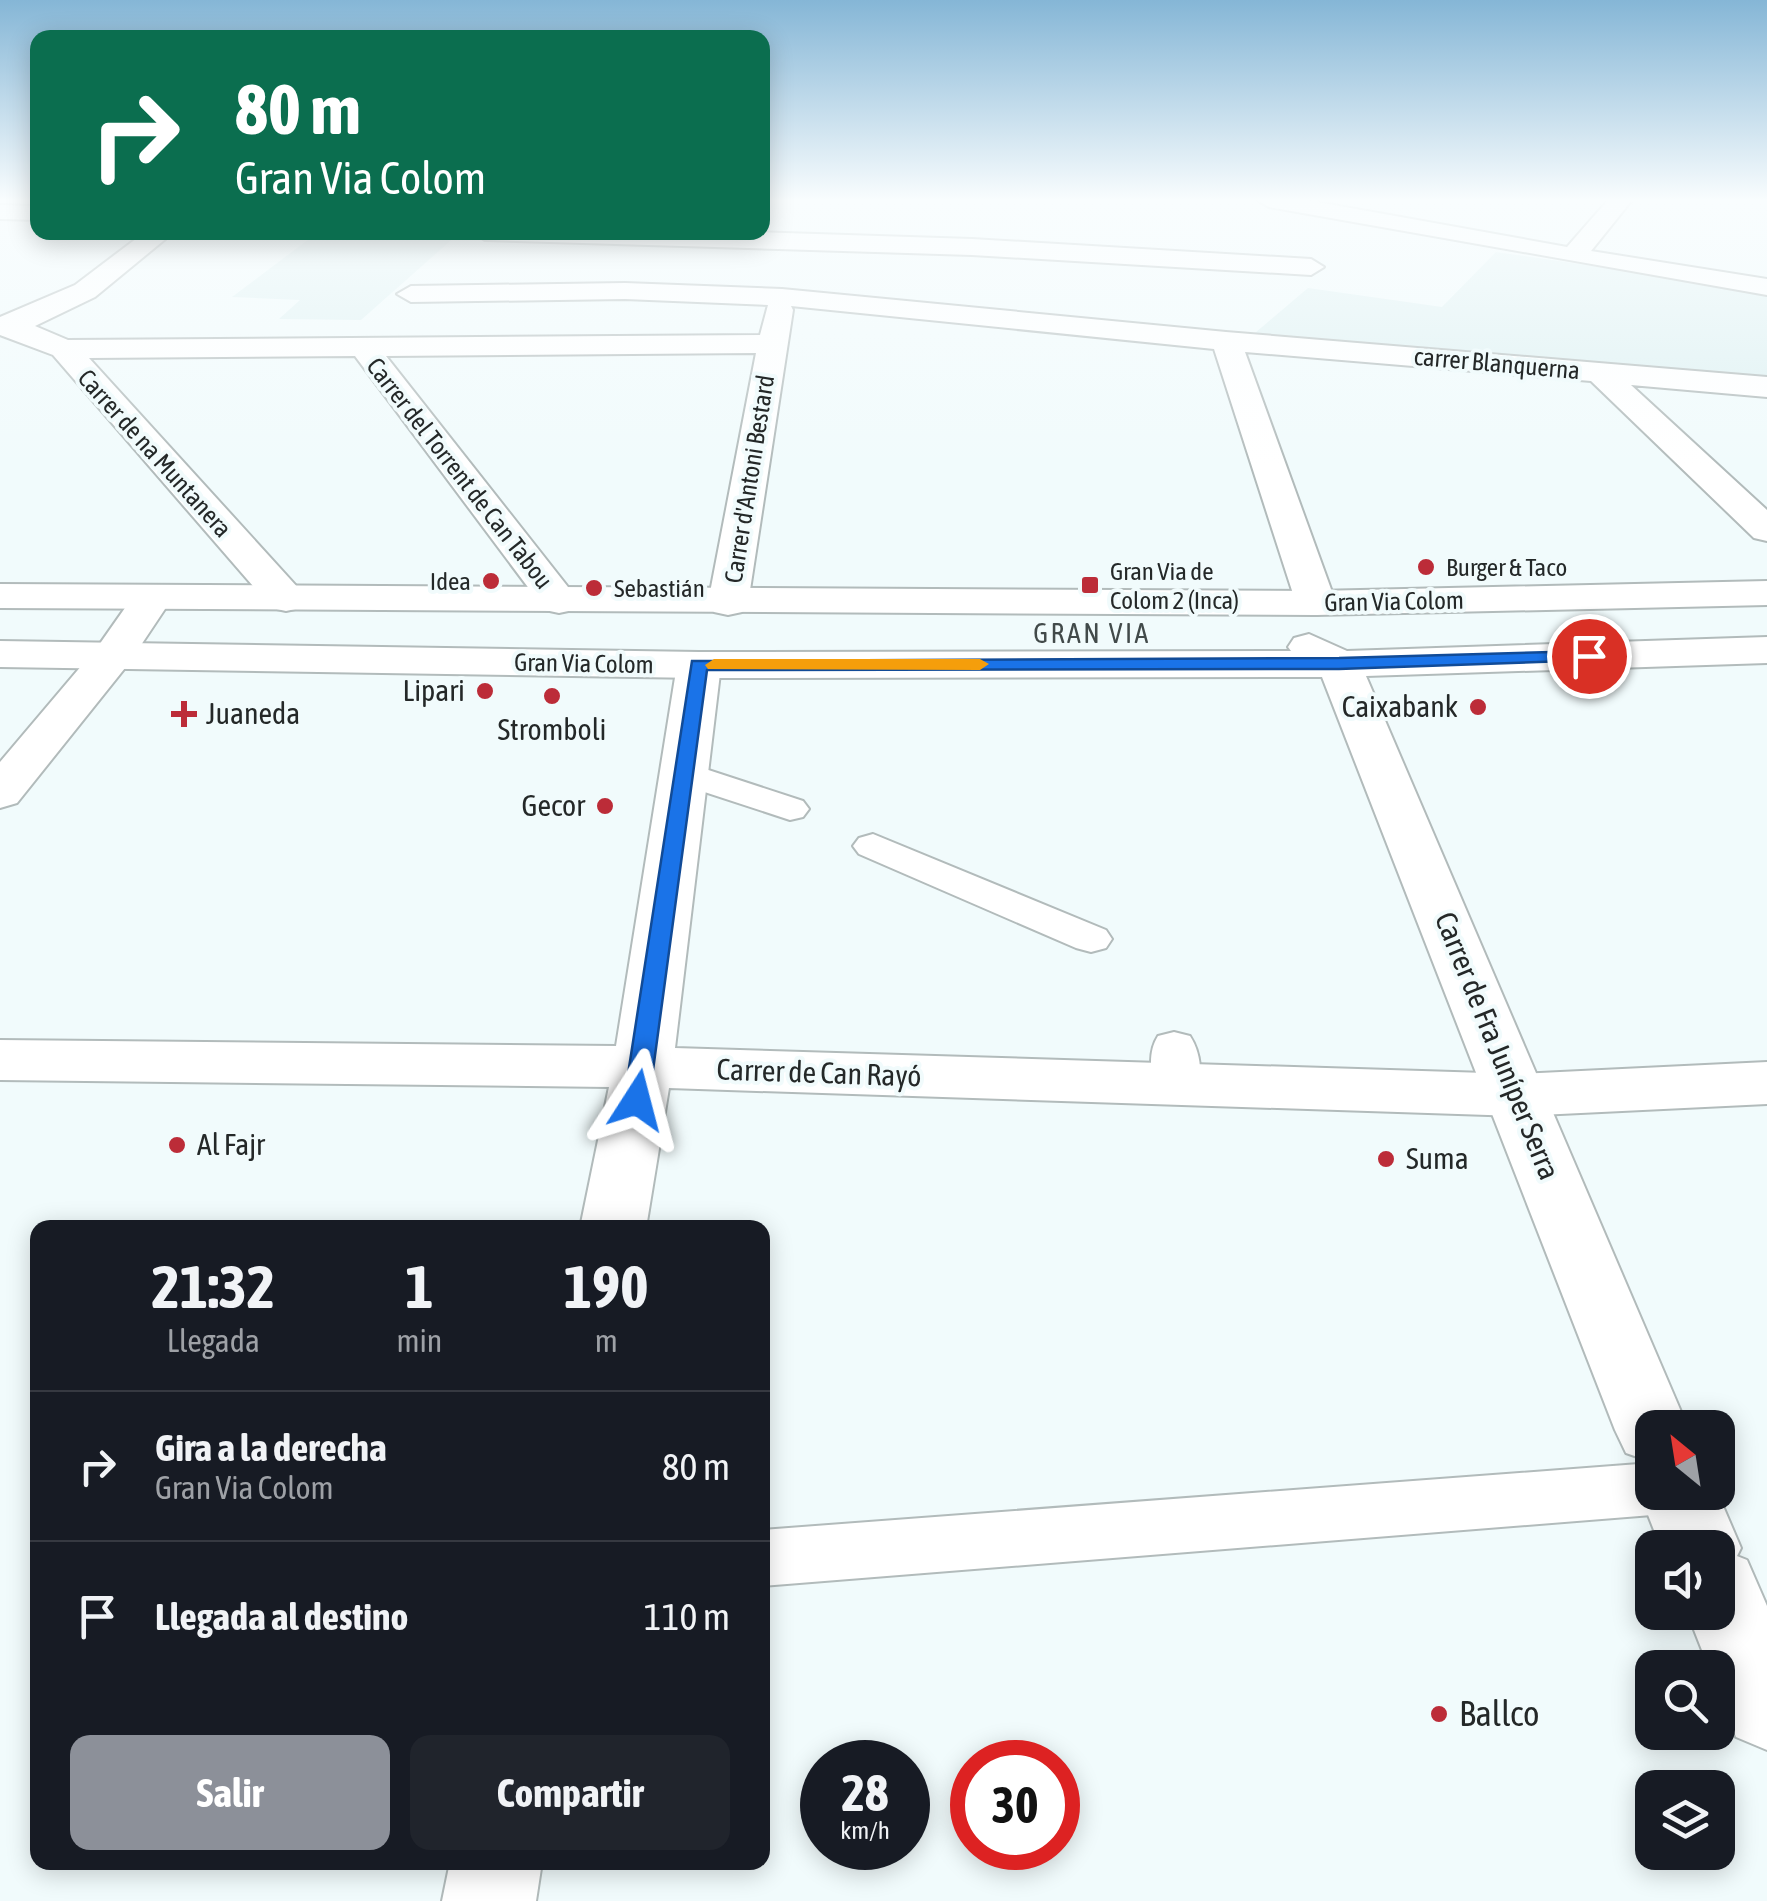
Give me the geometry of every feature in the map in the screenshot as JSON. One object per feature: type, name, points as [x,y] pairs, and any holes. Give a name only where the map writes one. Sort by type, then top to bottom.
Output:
[{"type":"street","points":[[6,326],[88,289]]},
{"type":"street","points":[[362,344],[416,289]]},
{"type":"street","points":[[1282,292],[1286,289]]},
{"type":"street","name":"carrer Blanquerna","points":[[411,294],[624,291],[782,297],[1226,341],[1767,387]]},
{"type":"street","name":"Carrer d'Antoni Bestard","points":[[728,602],[782,297]]},
{"type":"street","points":[[1254,316],[1226,341],[1316,603]]},
{"type":"street","name":"Carrer de na Muntanera","points":[[6,326],[64,349],[286,599]]},
{"type":"street","name":"Carrer del Torrent de Can Tabou","points":[[362,344],[559,601]]},
{"type":"street","points":[[64,349],[771,344]]},
{"type":"street","points":[[1599,372],[1767,530]]},
{"type":"street","name":"Gran Via Colom","points":[[0,596],[1316,603],[1767,593]]},
{"type":"street","points":[[0,793],[114,654],[153,598]]},
{"type":"street","name":"Carrer de Fra Juníper Serra","points":[[1316,603],[1296,614],[1309,647],[1339,664],[1644,1410]]},
{"type":"street","name":"Gran Via Colom","points":[[0,654],[699,665],[1339,664],[1767,650]]},
{"type":"street","points":[[614,1220],[642,1068],[699,665]]},
{"type":"street","name":"Carrer de Can Rayó","points":[[0,1060],[642,1068],[1176,1066],[1518,1095],[1767,1083]]},
{"type":"street","points":[[1735,1629],[1767,1707]]},
{"type":"street","points":[[489,1901],[495,1870]]},
{"type":"lane","points":[[684,774],[790,809]]},
{"type":"lane","points":[[873,846],[1091,939]]},
{"type":"lane","points":[[770,1557],[1635,1490]]},
{"type":"shaded area","points":[[243,289],[396,289],[361,320],[279,319],[300,300],[232,297]]},
{"type":"shaded area","points":[[1307,289],[1442,307],[1460,289],[1767,291],[1767,376],[1255,333]]},
{"type":"slow traffic","points":[[714,665],[980,664]]},
{"type":"place","name":"Burger & Taco","points":[[1426,567]]},
{"type":"place","name":"Idea","points":[[491,581]]},
{"type":"place","name":"Gran Via de Colom 2 (Inca)","points":[[1090,585]]},
{"type":"place","name":"Sebastián","points":[[594,588]]},
{"type":"place","name":"Lipari","points":[[485,691]]},
{"type":"place","name":"Stromboli","points":[[552,696]]},
{"type":"place","name":"Caixabank","points":[[1478,707]]},
{"type":"place","name":"Juaneda","points":[[184,714]]},
{"type":"place","name":"Gecor","points":[[605,806]]},
{"type":"place","name":"Al Fajr","points":[[177,1145]]},
{"type":"place","name":"Suma","points":[[1386,1159]]},
{"type":"place","name":"Ballco","points":[[1439,1714]]},
{"type":"district","name":"GRAN VIA","points":[[1092,633]]},
{"type":"route","points":[[637,1100],[699,665],[1339,664],[1589,656]]}]
